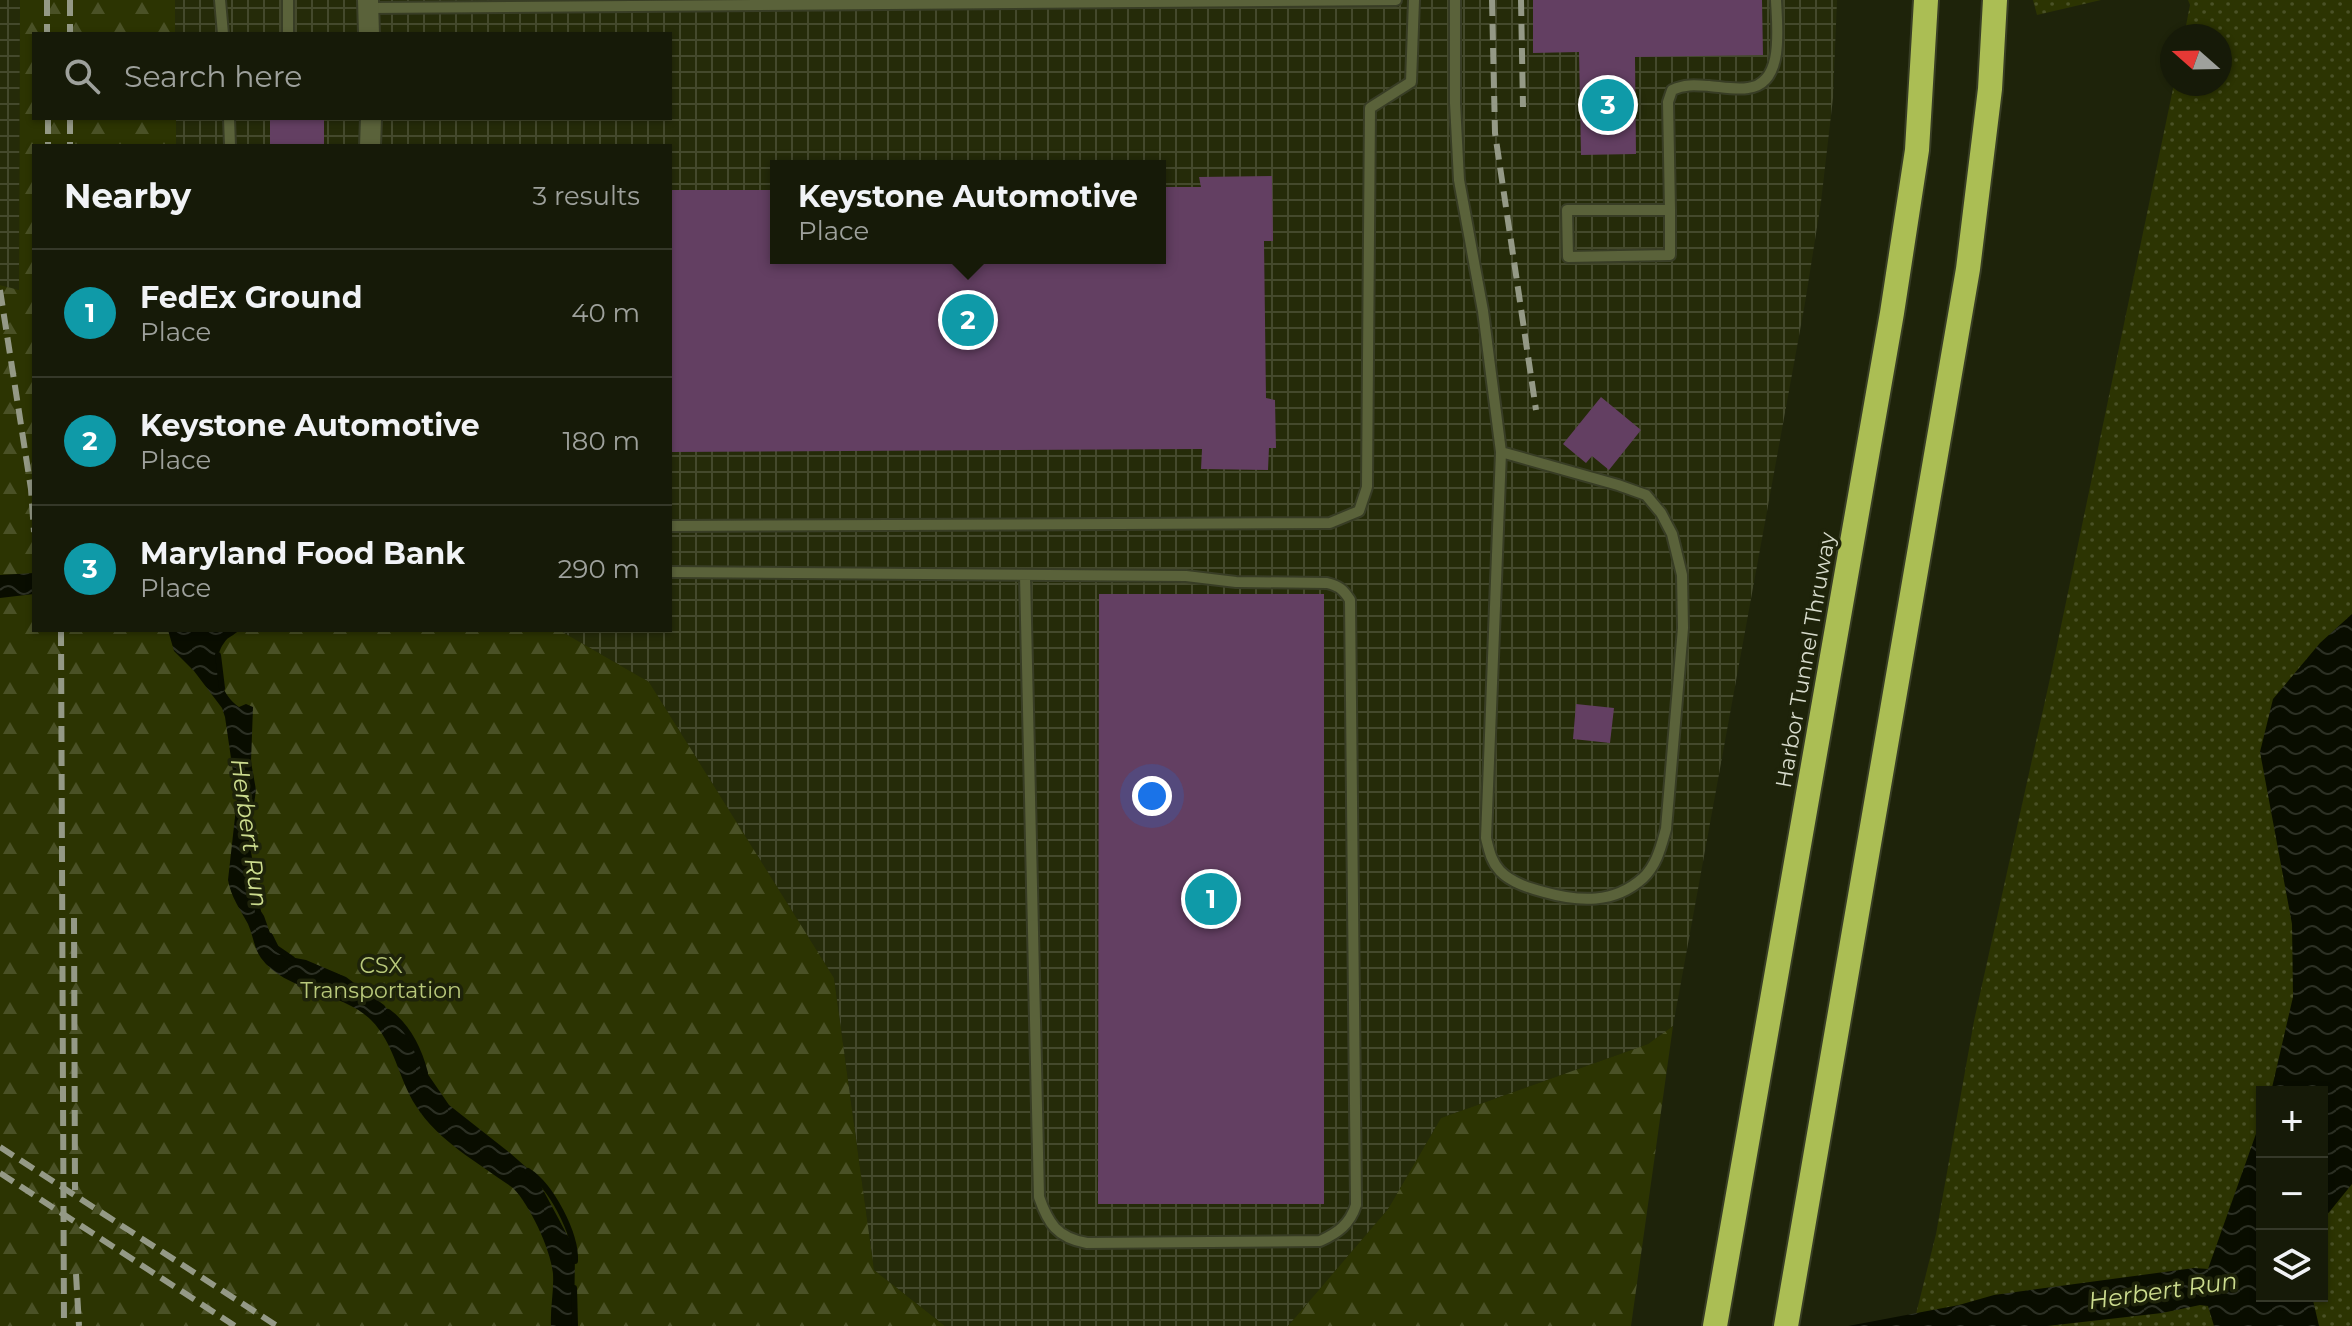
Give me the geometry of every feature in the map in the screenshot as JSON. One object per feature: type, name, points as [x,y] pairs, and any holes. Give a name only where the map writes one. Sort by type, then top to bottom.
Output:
[{"type":"highway","name":"Harbor Tunnel Thruway","points":[[1715,1326],[1895,298],[1917,150],[1926,0]]},
{"type":"highway","points":[[1786,1326],[1968,269],[1990,89],[1995,0]]},
{"type":"street","points":[[368,4],[369,32]]},
{"type":"street","points":[[370,144],[371,120]]},
{"type":"lane","points":[[220,0],[223,32]]},
{"type":"lane","points":[[288,0],[288,32]]},
{"type":"lane","points":[[368,4],[1396,0]]},
{"type":"lane","points":[[672,526],[1330,523],[1359,511],[1367,487],[1370,108],[1411,82],[1414,0]]},
{"type":"lane","points":[[1455,0],[1459,180],[1483,311],[1501,452],[1486,838],[1490,856],[1500,871],[1512,881],[1584,901],[1606,898],[1625,891],[1652,868],[1666,829],[1683,628],[1682,575],[1672,534],[1661,513],[1646,495],[1501,452]]},
{"type":"lane","points":[[1670,210],[1567,210],[1568,257],[1670,255],[1670,210],[1668,102],[1672,90],[1683,85],[1750,89],[1764,81],[1772,71],[1777,48],[1776,0]]},
{"type":"lane","points":[[229,120],[230,144]]},
{"type":"lane","points":[[672,572],[1186,576],[1236,582],[1327,583],[1339,586],[1350,600],[1356,1205],[1352,1218],[1333,1235],[1320,1241],[1087,1243],[1060,1235],[1046,1217],[1039,1197],[1025,576]]},
{"type":"shaded area","points":[[0,0],[20,0],[19,290],[0,285]]},
{"type":"shaded area","points":[[175,0],[1837,0],[1833,98],[1805,303],[1673,1026],[1648,1044],[1441,1118],[1388,1209],[1288,1326],[945,1326],[874,1270],[834,978],[649,682],[562,632],[672,632],[672,144],[176,144],[176,120],[672,120],[672,32],[175,32]]},
{"type":"green space","name":"CSX Transportation","points":[[20,0],[175,0],[175,32],[32,32],[32,120],[176,120],[176,144],[32,144],[32,632],[562,632],[649,682],[834,978],[874,1270],[945,1326],[0,1326],[0,285],[19,290]]},
{"type":"green space","points":[[2033,0],[2101,0],[2037,15]]},
{"type":"green space","points":[[2188,0],[2352,0],[2352,1326],[1913,1326],[1936,1234],[1974,1021],[2051,674],[2171,96],[2232,96],[2232,24],[2186,24]]},
{"type":"green space","points":[[1673,1026],[1631,1326],[1288,1326],[1388,1209],[1441,1118],[1648,1044]]},
{"type":"water","points":[[32,573],[32,594],[0,598],[0,575]]},
{"type":"water","points":[[2352,614],[2352,1184],[2328,1214],[2328,1086],[2272,1086],[2293,997],[2292,924],[2260,752],[2273,699],[2320,643]]},
{"type":"water","points":[[169,632],[236,632],[227,639],[220,651],[219,677],[232,701],[239,707],[246,704],[253,707],[251,762],[256,790],[249,840],[249,881],[252,897],[264,916],[275,947],[285,956],[306,960],[346,977],[384,1005],[415,1046],[425,1070],[449,1105],[535,1175],[575,1255],[574,1326],[551,1326],[551,1264],[544,1241],[526,1205],[513,1188],[460,1151],[425,1119],[410,1095],[379,1029],[360,1011],[285,978],[261,958],[228,880],[237,799],[225,717],[222,708],[194,671],[174,651]]},
{"type":"water","points":[[2256,1134],[2256,1302],[2313,1302],[2319,1326],[2214,1326],[2208,1306],[2200,1305],[2162,1313],[2047,1326],[1848,1326],[1959,1305],[1994,1295],[2194,1268],[2208,1269]]},
{"type":"building","points":[[1533,0],[1762,0],[1763,55],[1635,57],[1636,154],[1581,155],[1579,52],[1533,53]]},
{"type":"building","points":[[270,120],[324,120],[324,144],[270,144]]},
{"type":"building","points":[[1272,176],[1273,241],[1264,241],[1266,398],[1275,400],[1276,448],[1269,448],[1268,470],[1201,469],[1202,449],[672,452],[672,190],[770,190],[770,264],[1166,264],[1166,187],[1201,187],[1199,177]]},
{"type":"building","points":[[1601,397],[1641,430],[1609,470],[1592,456],[1586,463],[1563,444]]},
{"type":"building","points":[[1099,594],[1324,594],[1324,1204],[1098,1204]]},
{"type":"building","points":[[1576,704],[1614,708],[1610,743],[1573,739]]},
{"type":"waterway","name":"Herbert Run","points":[[218,655],[222,688]]},
{"type":"waterway","name":"Herbert Run","points":[[248,852],[258,912]]},
{"type":"waterway","name":"Herbert Run","points":[[270,936],[276,948],[292,959]]},
{"type":"waterway","name":"Herbert Run","points":[[388,1012],[411,1039],[425,1073]]},
{"type":"waterway","name":"Herbert Run","points":[[528,1171],[545,1187],[567,1224],[575,1261]]},
{"type":"waterway","name":"Herbert Run","points":[[574,1288],[575,1326]]},
{"type":"railway","points":[[47,0],[47,32]]},
{"type":"railway","points":[[70,0],[70,32]]},
{"type":"railway","points":[[1492,0],[1495,133],[1536,410]]},
{"type":"railway","points":[[1521,0],[1523,107]]},
{"type":"railway","points":[[48,120],[48,144]]},
{"type":"railway","points":[[70,120],[70,144]]},
{"type":"railway","points":[[0,290],[32,503]]},
{"type":"railway","points":[[61,632],[64,1326]]},
{"type":"railway","points":[[74,918],[75,1190]]},
{"type":"railway","points":[[0,1147],[277,1326]]},
{"type":"railway","points":[[0,1173],[235,1326]]},
{"type":"railway","points":[[76,1274],[79,1326]]},
{"type":"place","name":"Maryland Food Bank","points":[[1608,105]]},
{"type":"place","name":"Keystone Automotive","points":[[968,320]]},
{"type":"place","name":"FedEx Ground","points":[[1211,899]]}]
